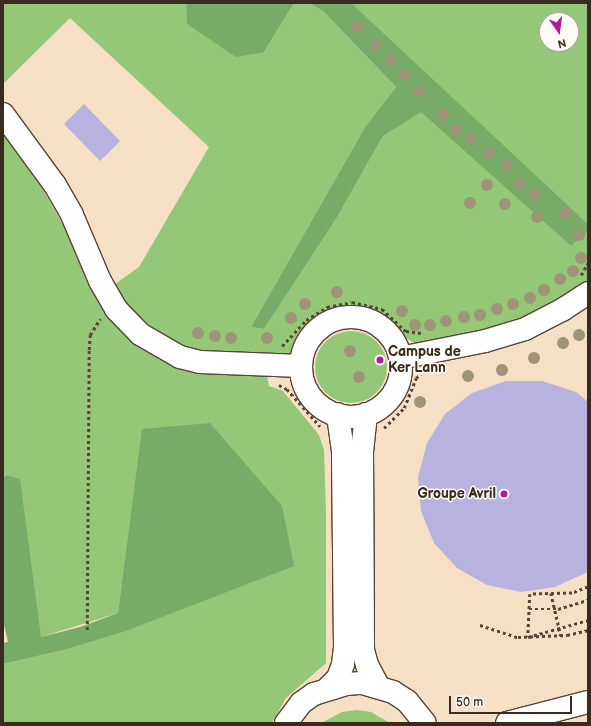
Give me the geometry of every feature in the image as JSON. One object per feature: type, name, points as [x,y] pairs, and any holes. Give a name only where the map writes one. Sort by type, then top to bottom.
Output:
[{"type":"main road","points":[[3,114],[55,185],[72,215],[100,281],[116,309],[140,334],[163,349],[200,362],[301,366]]},
{"type":"main road","points":[[400,358],[485,341],[525,329],[562,310],[588,293]]},
{"type":"main road","points":[[342,318],[359,318],[375,323],[392,338],[400,358],[400,379],[390,397],[383,404],[366,414],[338,414],[321,406],[308,393],[301,366],[303,354],[313,335],[331,321],[342,318]]},
{"type":"main road","points":[[286,723],[301,704],[329,687],[338,678],[343,664],[345,648],[343,451],[338,414]]},
{"type":"main road","points":[[366,414],[362,450],[363,650],[367,665],[378,686]]},
{"type":"main road","points":[[329,687],[362,683],[378,686],[407,701],[425,723]]},
{"type":"main road","points":[[507,723],[588,702]]},
{"type":"path","points":[[87,630],[90,335],[98,321],[116,309]]},
{"type":"path","points":[[382,430],[404,408],[416,378],[428,372]]},
{"type":"path","points":[[528,637],[530,594],[572,593],[588,587]]},
{"type":"path","points":[[551,593],[553,609],[561,636]]},
{"type":"path","points":[[529,609],[553,609],[588,600]]},
{"type":"path","points":[[528,637],[588,620]]},
{"type":"path","points":[[480,625],[518,637],[561,636],[588,630]]},
{"type":"green space","points":[[3,3],[186,3],[187,24],[264,52],[294,3],[310,3],[324,12],[396,87],[365,127],[251,327],[264,329],[336,219],[383,136],[421,111],[571,246],[588,231],[588,283],[510,326],[417,345],[371,315],[357,312],[337,314],[309,329],[291,352],[282,358],[267,356],[262,351],[269,386],[283,391],[319,435],[324,450],[326,512],[326,663],[286,698],[272,723],[3,723],[3,664],[68,649],[123,632],[143,429],[118,613],[41,637],[6,475],[3,479],[3,130],[42,188],[74,244],[97,297],[139,267],[209,147],[70,18],[3,84]]},
{"type":"green space","points":[[186,3],[294,3],[264,52],[236,57],[187,24]]},
{"type":"green space","points":[[310,3],[351,3],[588,224],[588,231],[571,246],[421,112],[383,136],[336,219],[264,329],[251,327],[365,127],[396,87],[324,12]]},
{"type":"green space","points":[[351,3],[588,3],[588,224],[371,24]]},
{"type":"green space","points":[[351,331],[371,337],[381,347],[387,367],[381,387],[371,397],[351,403],[331,397],[321,387],[315,367],[321,347],[331,337]]},
{"type":"green space","points":[[210,423],[282,506],[294,566],[123,632],[68,649],[3,664],[3,643],[8,642],[3,620],[3,479],[6,475],[20,479],[41,637],[80,627],[118,613],[142,429]]},
{"type":"green space","points":[[357,710],[371,712],[390,723],[321,723],[342,712]]},
{"type":"building","points":[[84,104],[120,141],[100,161],[64,124]]},
{"type":"building","name":"Groupe Avril","points":[[506,381],[542,381],[576,392],[588,402],[588,572],[555,587],[521,592],[487,585],[457,568],[434,543],[421,511],[418,477],[427,443],[445,414],[472,393]]},
{"type":"place","name":"Campus de Ker Lann","points":[[380,360]]},
{"type":"place","name":"Groupe Avril","points":[[504,494]]}]
